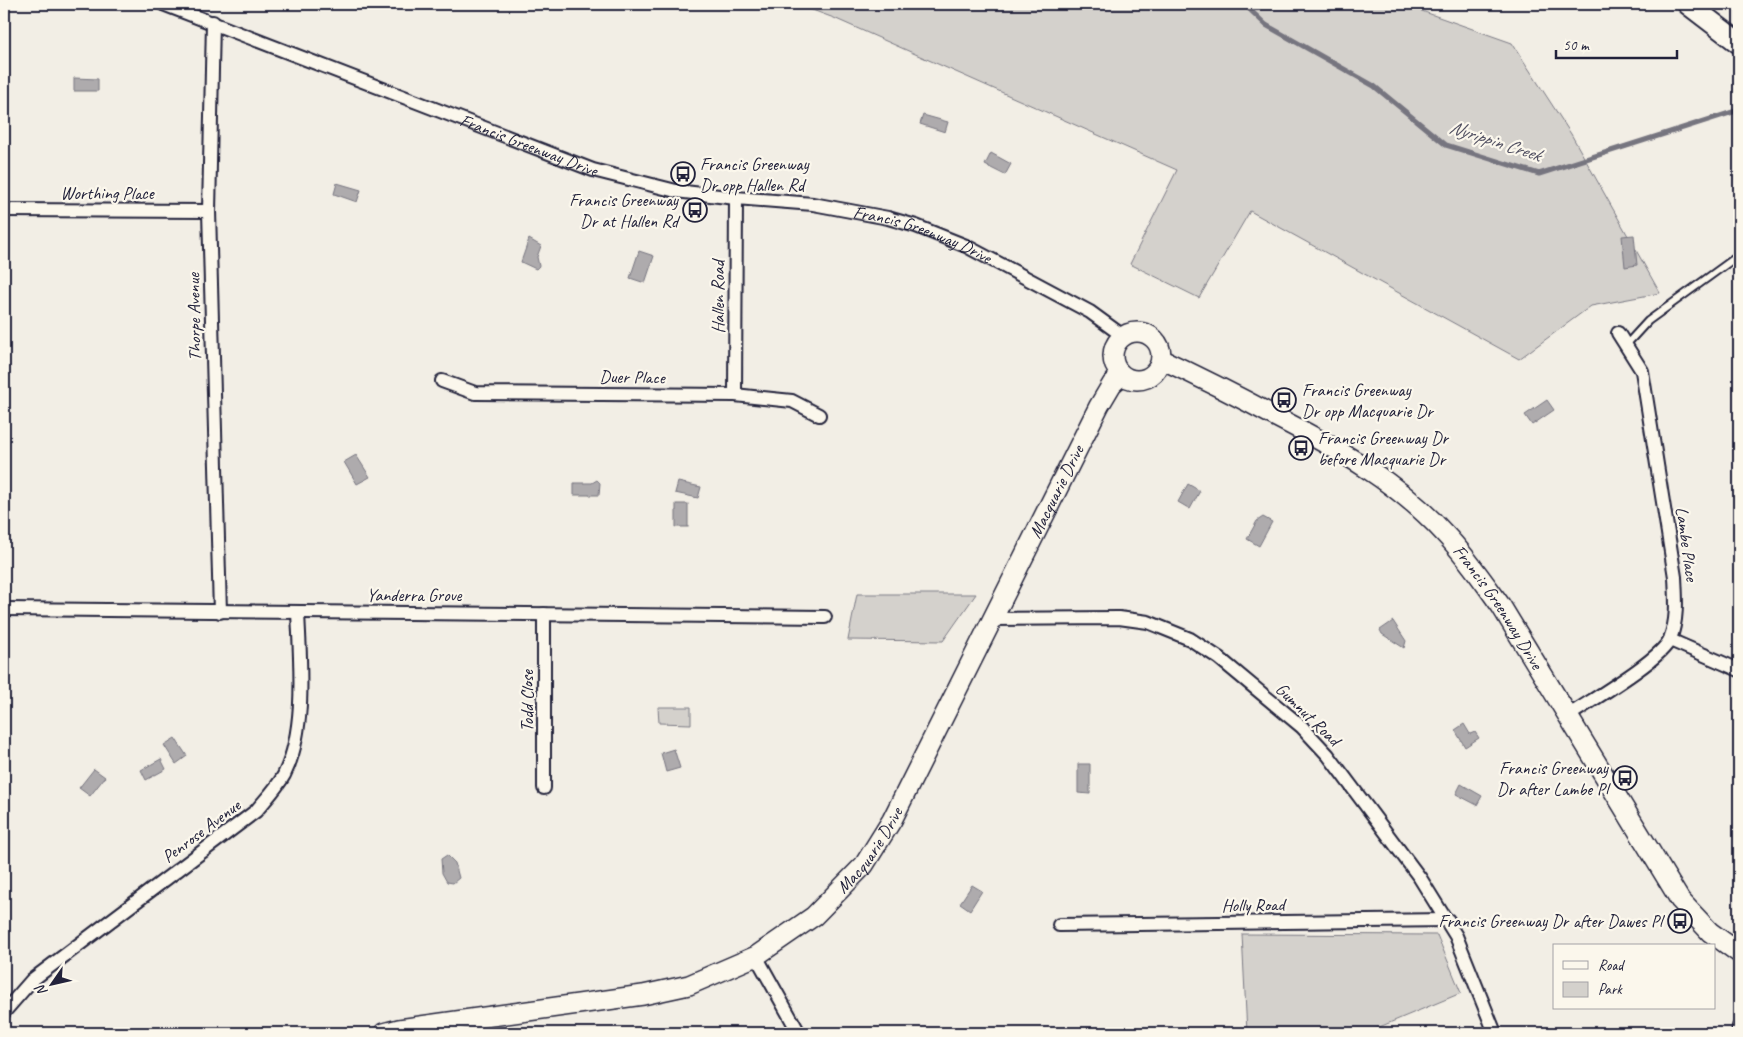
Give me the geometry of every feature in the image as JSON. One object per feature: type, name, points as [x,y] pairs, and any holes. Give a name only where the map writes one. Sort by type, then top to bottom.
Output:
[{"type":"main road","points":[[1688,4],[1739,43]]},
{"type":"main road","points":[[1136,332],[1149,335],[1159,346],[1161,359],[1159,366],[1149,377],[1135,380],[1122,375],[1114,362],[1113,355],[1114,348],[1123,336],[1136,332]]},
{"type":"main road","name":"Francis Greenway Drive","points":[[1161,359],[1207,380],[1335,448],[1392,486],[1444,533],[1475,569],[1501,606],[1646,849],[1680,900],[1710,932],[1739,954]]},
{"type":"main road","name":"Macquarie Drive","points":[[384,1033],[408,1027],[643,995],[689,985],[756,956],[814,916],[864,865],[892,820],[1099,406],[1112,384],[1122,375]]},
{"type":"street","name":"Francis Greenway Drive","points":[[164,4],[594,170],[651,186],[736,198],[813,204],[888,218],[916,226],[966,246],[1057,294],[1090,312],[1123,336]]},
{"type":"street","name":"Thorpe Avenue","points":[[213,22],[209,211],[220,612]]},
{"type":"street","name":"Hallen Road","points":[[735,395],[736,198]]},
{"type":"street","name":"Worthing Place","points":[[4,210],[209,211]]},
{"type":"street","name":"Lambe Place","points":[[1618,333],[1642,370],[1675,577],[1676,610],[1670,640]]},
{"type":"street","name":"Duer Place","points":[[442,381],[475,393],[735,395],[792,401],[819,415]]},
{"type":"street","name":"Yanderra Grove","points":[[4,609],[825,617]]},
{"type":"street","name":"Penrose Avenue","points":[[4,1012],[32,980],[256,812],[284,775],[297,731],[300,664],[298,612]]},
{"type":"street","name":"Todd Close","points":[[544,614],[544,788]]},
{"type":"street","name":"Gumnut Road","points":[[991,619],[1119,618],[1148,622],[1190,639],[1219,658],[1302,727],[1328,755],[1420,878],[1448,920],[1456,936],[1495,1033]]},
{"type":"street","points":[[1568,716],[1650,661],[1670,640],[1739,670]]},
{"type":"street","name":"Holly Road","points":[[1060,925],[1448,920]]},
{"type":"street","points":[[756,956],[799,1033]]},
{"type":"street","points":[[1738,1033],[1739,1027]]},
{"type":"lane","points":[[1626,345],[1648,321],[1739,255]]},
{"type":"green space","points":[[796,4],[1402,4],[1512,43],[1571,134],[1660,293],[1591,306],[1519,359],[1250,211],[1199,298],[1130,264],[1177,170],[834,18]]},
{"type":"green space","points":[[857,594],[976,594],[943,641],[848,640]]},
{"type":"green space","points":[[658,707],[691,707],[691,724],[659,723]]},
{"type":"green space","points":[[1242,934],[1437,935],[1461,993],[1365,1033],[1247,1033]]},
{"type":"shaded area","points":[[74,78],[98,79],[98,91],[74,91]]},
{"type":"shaded area","points":[[923,115],[948,122],[945,132],[920,124]]},
{"type":"shaded area","points":[[991,153],[1011,164],[1005,175],[985,165]]},
{"type":"shaded area","points":[[337,183],[361,190],[357,202],[334,194]]},
{"type":"shaded area","points":[[1634,235],[1637,265],[1625,267],[1622,236]]},
{"type":"shaded area","points":[[529,239],[541,246],[537,257],[539,266],[536,269],[521,262]]},
{"type":"shaded area","points":[[639,251],[654,256],[645,283],[630,278]]},
{"type":"shaded area","points":[[1547,400],[1554,410],[1532,425],[1525,415]]},
{"type":"shaded area","points":[[356,455],[370,477],[357,484],[344,462]]},
{"type":"shaded area","points":[[597,480],[600,483],[599,495],[574,495],[574,483],[592,483]]},
{"type":"shaded area","points":[[678,482],[701,487],[698,498],[675,493]]},
{"type":"shaded area","points":[[1188,484],[1200,491],[1190,509],[1178,502]]},
{"type":"shaded area","points":[[676,504],[688,504],[688,527],[676,527]]},
{"type":"shaded area","points":[[1263,517],[1272,522],[1259,546],[1247,539],[1257,521]]},
{"type":"shaded area","points":[[1393,621],[1406,641],[1404,648],[1382,634],[1380,630]]},
{"type":"shaded area","points":[[1464,724],[1470,734],[1475,732],[1479,738],[1465,747],[1455,730]]},
{"type":"shaded area","points":[[175,738],[187,756],[176,764],[164,745]]},
{"type":"shaded area","points":[[674,749],[680,768],[666,772],[661,753]]},
{"type":"shaded area","points":[[161,759],[166,769],[146,780],[141,770]]},
{"type":"shaded area","points":[[1078,764],[1090,764],[1090,794],[1078,793]]},
{"type":"shaded area","points":[[94,769],[105,777],[90,796],[79,788]]},
{"type":"shaded area","points":[[1461,784],[1482,796],[1477,805],[1456,794]]},
{"type":"shaded area","points":[[447,855],[455,863],[459,878],[453,883],[447,882],[442,873],[441,859]]},
{"type":"shaded area","points":[[972,885],[982,891],[970,910],[960,903]]},
{"type":"waterway","name":"Nyrippin Creek","points":[[1244,4],[1266,25],[1374,86],[1446,145],[1539,174],[1739,110]]},
{"type":"place","name":"Francis Greenway Dr opp Hallen Rd","points":[[683,174]]},
{"type":"place","name":"Francis Greenway Dr at Hallen Rd","points":[[695,210]]},
{"type":"place","name":"Francis Greenway Dr opp Macquarie Dr","points":[[1284,400]]},
{"type":"place","name":"Francis Greenway Dr before Macquarie Dr","points":[[1301,448]]},
{"type":"place","name":"Francis Greenway Dr after Lambe Pl","points":[[1625,778]]},
{"type":"place","name":"Francis Greenway Dr after Dawes Pl","points":[[1680,921]]}]
